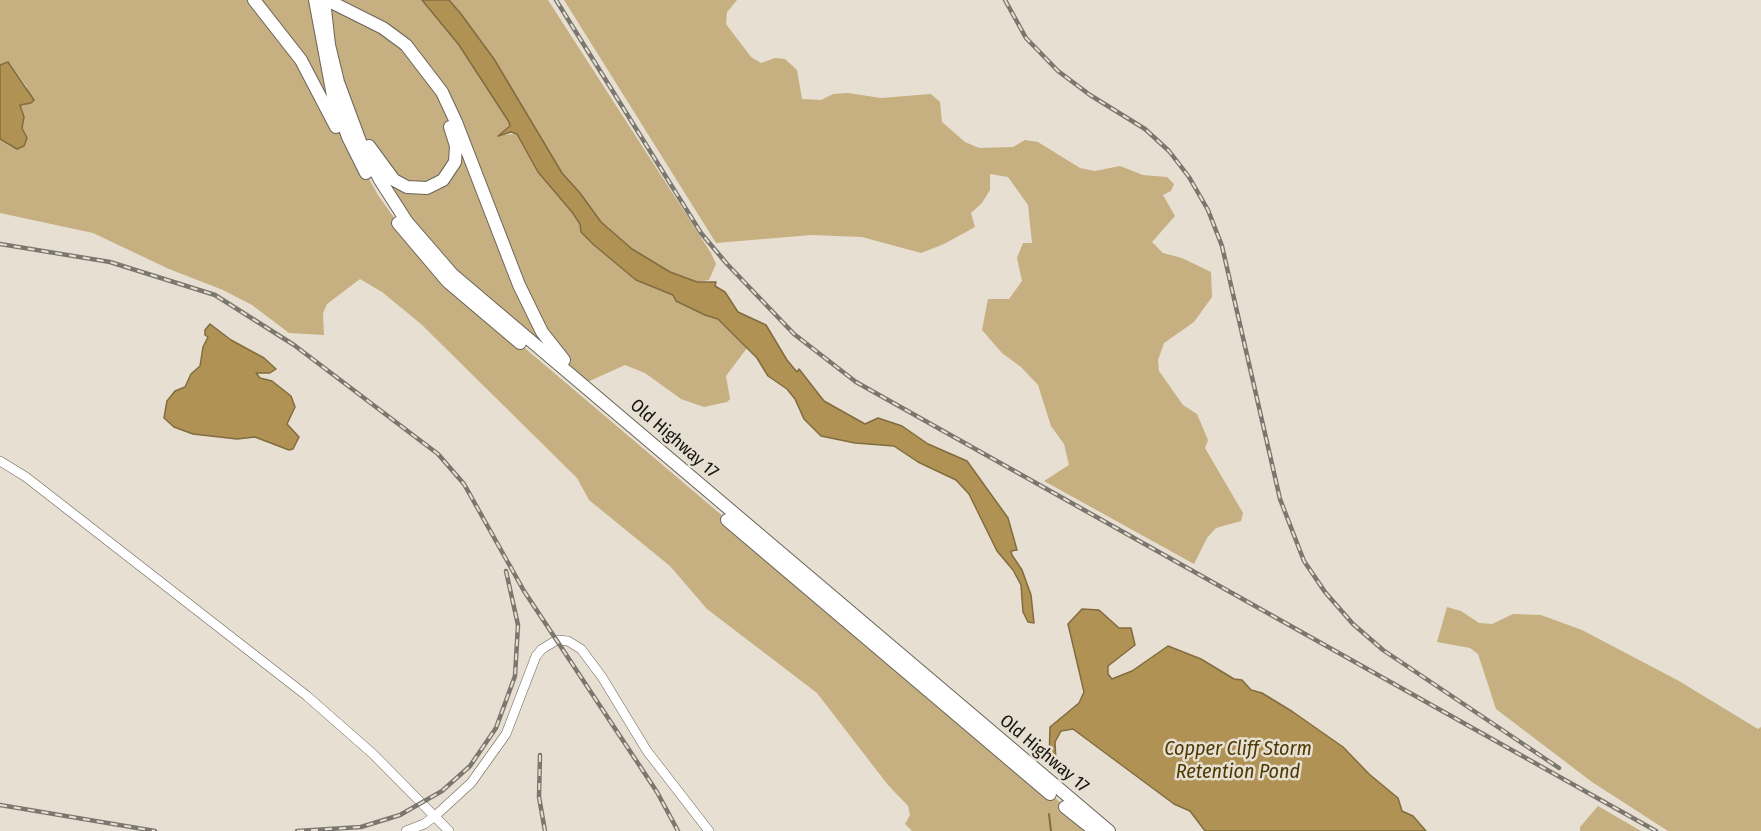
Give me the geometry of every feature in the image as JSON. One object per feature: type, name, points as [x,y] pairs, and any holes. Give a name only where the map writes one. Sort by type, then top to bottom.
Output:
[{"type":"main road","points":[[254,0],[301,60],[347,148],[358,158]]},
{"type":"main road","name":"Old Highway 17","points":[[315,0],[330,87],[340,118],[378,194],[412,242],[462,295],[1095,831]]},
{"type":"main road","points":[[325,0],[383,28],[405,45],[442,92],[531,311],[548,342],[569,364],[581,383]]},
{"type":"main road","name":"Old Highway 17","points":[[325,0],[329,45],[350,117],[380,180],[416,234],[459,280],[1109,831]]},
{"type":"main road","points":[[350,117],[383,167],[401,184],[414,189],[427,188],[439,184],[453,169],[457,154],[453,136],[433,92],[400,50],[353,15]]},
{"type":"street","points":[[0,454],[4,463],[307,696],[373,754],[449,831]]},
{"type":"street","points":[[406,831],[424,824],[435,816],[471,783],[497,749],[512,722],[536,656],[542,649],[558,640],[568,641],[581,649],[602,677],[647,751],[709,831]]},
{"type":"shaded area","points":[[0,0],[314,0],[358,159],[378,195],[412,243],[520,344],[1094,831],[912,831],[905,824],[910,815],[908,806],[888,785],[817,693],[707,609],[670,566],[589,500],[577,478],[421,324],[382,292],[360,279],[327,304],[323,313],[324,335],[289,333],[252,305],[223,290],[169,269],[93,233],[0,213],[0,139],[17,149],[24,132],[23,111],[20,105],[31,103],[27,87],[11,65],[8,62],[0,65]]},
{"type":"shaded area","points":[[325,0],[422,0],[459,45],[509,122],[511,126],[500,135],[517,134],[538,172],[572,212],[594,245],[636,280],[673,295],[701,313],[718,319],[747,348],[726,376],[730,399],[727,402],[704,407],[681,399],[645,373],[625,365],[583,384],[474,293],[417,233],[344,101]]},
{"type":"shaded area","points":[[449,0],[548,0],[711,253],[716,264],[709,280],[697,282],[670,272],[632,249],[601,222],[562,173],[494,59]]},
{"type":"shaded area","points":[[564,0],[737,0],[727,12],[726,24],[751,57],[761,63],[775,58],[785,59],[797,70],[802,99],[821,100],[833,94],[848,93],[881,98],[931,94],[940,102],[942,122],[965,142],[979,148],[1013,147],[1025,140],[1038,142],[1080,168],[1095,171],[1120,166],[1143,175],[1167,177],[1174,184],[1171,191],[1163,195],[1175,216],[1152,242],[1163,253],[1182,258],[1211,272],[1212,297],[1194,322],[1164,343],[1158,360],[1159,371],[1183,405],[1197,414],[1208,440],[1205,448],[1243,513],[1241,521],[1216,528],[1207,538],[1194,564],[1044,481],[1069,465],[1064,444],[1051,426],[1038,385],[1021,367],[1002,353],[982,330],[988,299],[1009,299],[1022,281],[1017,258],[1023,243],[1032,243],[1028,205],[1008,177],[990,174],[990,190],[982,203],[971,213],[975,227],[944,244],[921,253],[862,237],[811,235],[716,243]]},
{"type":"shaded area","points":[[1447,607],[1461,611],[1479,623],[1492,624],[1513,614],[1541,615],[1582,630],[1679,681],[1758,729],[1761,727],[1761,831],[1668,831],[1592,782],[1496,709],[1478,654],[1470,648],[1437,642]]},
{"type":"shaded area","points":[[1598,806],[1641,831],[1580,831],[1580,827]]},
{"type":"water","points":[[422,0],[449,0],[461,14],[494,59],[562,173],[601,222],[632,249],[670,272],[697,282],[716,282],[715,286],[725,292],[738,312],[766,325],[787,360],[797,372],[799,369],[824,401],[865,424],[878,418],[902,426],[928,444],[967,461],[1008,518],[1017,550],[1011,551],[1022,570],[1031,595],[1034,623],[1028,622],[1023,612],[1021,585],[1013,570],[997,551],[969,494],[956,480],[918,462],[894,446],[855,443],[821,436],[804,419],[795,399],[787,389],[768,376],[757,358],[718,319],[676,301],[673,295],[636,280],[581,232],[580,224],[538,172],[517,134],[511,132],[498,136],[510,126],[509,122],[459,45]]},
{"type":"water","points":[[8,62],[34,100],[31,103],[20,105],[24,117],[22,128],[27,138],[24,146],[17,149],[0,139],[0,65]]},
{"type":"water","points":[[210,324],[231,340],[264,358],[276,369],[270,373],[256,373],[260,378],[272,381],[291,396],[295,407],[287,424],[299,437],[293,449],[289,450],[255,437],[237,439],[193,434],[174,427],[164,418],[167,401],[175,391],[185,387],[191,374],[200,366],[203,347],[208,337],[205,335],[205,330]]},
{"type":"water","name":"Copper Cliff Storm Retention Pond","points":[[1082,609],[1099,610],[1119,628],[1131,628],[1135,645],[1108,666],[1108,674],[1112,679],[1132,671],[1168,646],[1201,659],[1234,679],[1242,680],[1251,690],[1262,693],[1293,712],[1343,747],[1369,774],[1398,798],[1402,811],[1413,816],[1426,831],[1205,831],[1190,811],[1174,804],[1073,729],[1061,731],[1055,742],[1056,763],[1049,762],[1050,727],[1079,703],[1084,692],[1068,624]]},
{"type":"waterway","points":[[1049,814],[1051,831]]},
{"type":"railway","points":[[556,0],[701,233],[727,264],[794,334],[856,382],[1656,831]]},
{"type":"railway","points":[[1005,0],[1026,38],[1058,71],[1090,95],[1145,129],[1169,151],[1189,177],[1208,210],[1222,246],[1280,499],[1304,561],[1325,592],[1353,624],[1383,650],[1559,768]]},
{"type":"railway","points":[[0,244],[110,262],[215,295],[294,345],[438,454],[464,484],[524,591],[657,792],[678,831]]},
{"type":"railway","points":[[297,831],[361,827],[400,815],[442,791],[470,766],[496,728],[515,676],[518,625],[506,571]]},
{"type":"railway","points":[[540,755],[539,797],[545,831]]},
{"type":"railway","points":[[0,805],[155,831]]}]
